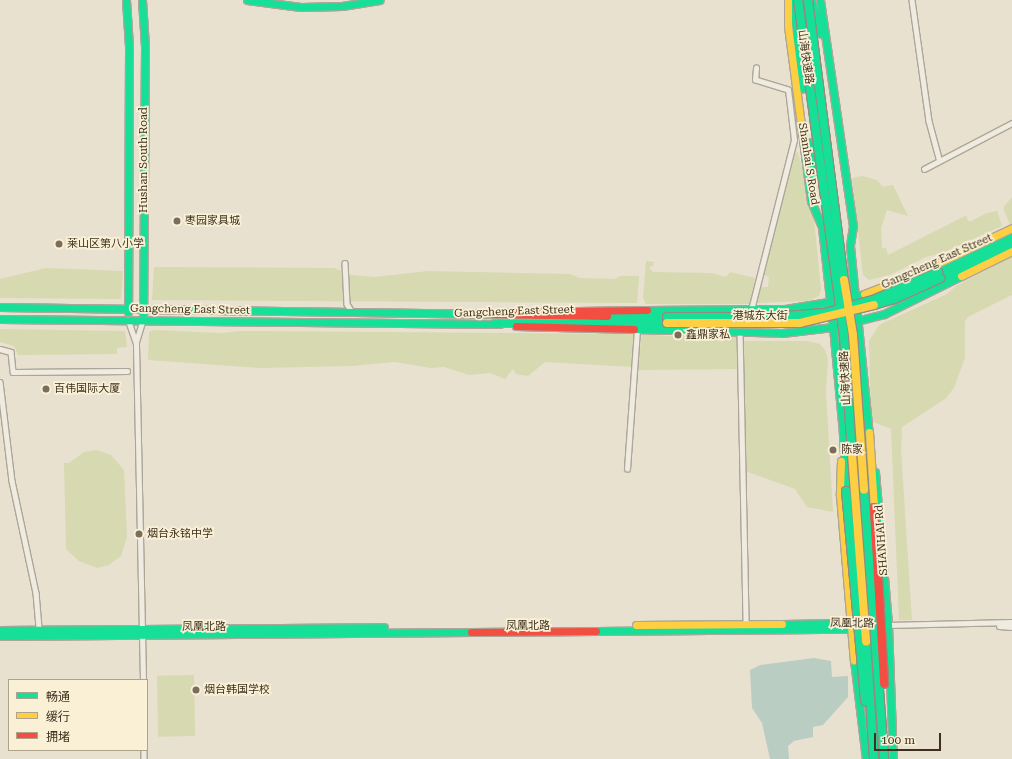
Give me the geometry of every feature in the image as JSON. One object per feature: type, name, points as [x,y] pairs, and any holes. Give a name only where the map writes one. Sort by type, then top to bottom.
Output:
[{"type":"main road","name":"Hushan South Road","points":[[126,0],[129,47],[128,319]]},
{"type":"main road","name":"Hushan South Road","points":[[142,0],[144,47],[143,320]]},
{"type":"main road","points":[[247,0],[300,7],[342,6],[380,0]]},
{"type":"main road","name":"Shanhai S Road","points":[[788,0],[788,26],[811,201],[822,227],[833,328]]},
{"type":"main road","points":[[793,0],[794,26],[810,151],[822,227]]},
{"type":"main road","name":"山海快速路","points":[[798,0],[844,337],[874,759]]},
{"type":"main road","points":[[810,0],[823,43],[850,246],[855,297]]},
{"type":"main road","name":"山海快速路","points":[[810,0],[841,258],[853,335],[884,759]]},
{"type":"main road","points":[[820,0],[853,226],[850,246]]},
{"type":"main road","name":"Gangcheng East Street","points":[[0,307],[492,314],[520,310],[785,309],[855,297],[913,276],[1012,228]]},
{"type":"main road","name":"港城东大街","points":[[492,314],[793,323],[824,319],[894,299],[1012,237]]},
{"type":"main road","name":"港城东大街","points":[[940,275],[1012,243]]},
{"type":"main road","name":"Gangcheng East Street","points":[[858,322],[884,314],[1012,250]]},
{"type":"main road","name":"SHANHAI Rd","points":[[855,297],[869,432],[878,494],[888,625],[893,759]]},
{"type":"main road","name":"Gangcheng East Street","points":[[0,319],[494,323],[539,329],[740,331],[782,333],[833,328]]},
{"type":"main road","name":"港城东大街","points":[[494,323],[667,320]]},
{"type":"main road","points":[[858,322],[833,328],[842,417],[846,491],[864,690],[874,749]]},
{"type":"main road","points":[[842,417],[840,495],[850,626],[866,759]]},
{"type":"main road","points":[[869,432],[888,759]]},
{"type":"main road","name":"凤凰北路","points":[[0,636],[142,631],[746,624],[850,626]]},
{"type":"main road","name":"凤凰北路","points":[[0,630],[142,631],[888,625]]},
{"type":"street","points":[[912,0],[929,120],[939,159]]},
{"type":"street","points":[[751,310],[794,140],[788,90],[756,80],[756,68]]},
{"type":"street","points":[[924,169],[939,159],[1012,123]]},
{"type":"street","points":[[345,263],[347,304],[352,312]]},
{"type":"street","points":[[128,319],[136,342],[143,679]]},
{"type":"street","points":[[136,342],[143,320]]},
{"type":"street","points":[[627,469],[637,330]]},
{"type":"street","points":[[740,331],[746,624]]},
{"type":"street","points":[[0,349],[11,352],[14,372],[126,371]]},
{"type":"street","points":[[0,382],[12,481],[36,593],[39,630]]},
{"type":"street","points":[[888,625],[1012,622]]},
{"type":"street","points":[[962,624],[1012,628]]},
{"type":"green space","points":[[798,152],[814,219],[821,289],[819,296],[808,301],[756,303],[759,287],[768,287],[769,277],[763,275],[794,153]]},
{"type":"green space","points":[[862,176],[877,180],[883,187],[893,185],[908,216],[887,210],[881,228],[882,248],[886,248],[888,255],[966,216],[969,222],[987,213],[997,211],[1002,226],[942,253],[926,257],[890,275],[869,280],[863,275],[852,178]]},
{"type":"green space","points":[[1012,197],[1012,224],[1010,225],[1003,208]]},
{"type":"green space","points":[[1012,257],[1012,295],[968,317],[965,321],[965,358],[954,388],[945,399],[902,427],[901,450],[912,620],[899,620],[891,429],[871,421],[869,341],[879,325],[947,294],[956,286]]},
{"type":"green space","points":[[646,261],[654,262],[653,266],[649,267],[653,272],[711,273],[726,277],[730,272],[755,278],[750,304],[646,304],[643,298]]},
{"type":"green space","points":[[154,267],[334,268],[352,275],[374,277],[428,271],[570,274],[580,278],[615,279],[620,276],[639,276],[637,303],[152,300]]},
{"type":"green space","points":[[46,268],[123,271],[121,299],[0,298],[0,279]]},
{"type":"green space","points":[[0,329],[125,331],[127,347],[117,348],[117,354],[18,355],[14,346],[0,342]]},
{"type":"green space","points":[[154,330],[222,333],[240,331],[634,334],[632,367],[545,362],[528,376],[516,374],[513,369],[505,379],[490,373],[469,375],[444,367],[431,368],[395,362],[352,366],[260,368],[148,360],[149,332]]},
{"type":"green space","points":[[642,334],[666,336],[738,335],[739,369],[637,370]]},
{"type":"green space","points":[[743,341],[807,341],[820,344],[825,350],[828,359],[826,392],[833,512],[807,507],[795,489],[745,471]]},
{"type":"green space","points":[[97,450],[111,455],[124,470],[127,537],[121,556],[109,565],[97,568],[79,561],[66,549],[64,463],[69,463],[84,452]]},
{"type":"green space","points":[[194,675],[195,736],[158,737],[157,676]]},
{"type":"shaded area","points":[[814,658],[831,661],[832,677],[848,676],[848,697],[823,725],[813,727],[813,737],[794,741],[788,746],[789,759],[770,759],[762,723],[752,708],[750,670],[760,665]]},
{"type":"traffic: fast","points":[[126,0],[129,47],[128,312]]},
{"type":"traffic: fast","points":[[142,0],[145,47],[143,314]]},
{"type":"traffic: fast","points":[[247,0],[301,7],[342,6],[380,0]]},
{"type":"traffic: fast","points":[[793,0],[802,89]]},
{"type":"traffic: fast","points":[[798,0],[844,337],[852,454]]},
{"type":"traffic: fast","points":[[808,0],[844,280]]},
{"type":"traffic: fast","points":[[811,0],[821,34]]},
{"type":"traffic: fast","points":[[820,0],[853,226],[850,246],[855,297],[864,294]]},
{"type":"traffic: fast","points":[[802,132],[811,201],[822,227],[833,327],[884,314],[961,276]]},
{"type":"traffic: fast","points":[[809,142],[813,178]]},
{"type":"traffic: fast","points":[[938,272],[1012,237]]},
{"type":"traffic: fast","points":[[941,278],[1012,243]]},
{"type":"traffic: fast","points":[[667,317],[774,317],[824,313],[873,300],[938,272]]},
{"type":"traffic: fast","points":[[874,305],[894,299],[941,278]]},
{"type":"traffic: fast","points":[[647,310],[785,309],[853,298]]},
{"type":"traffic: fast","points":[[856,305],[869,436]]},
{"type":"traffic: fast","points":[[0,307],[496,314]]},
{"type":"traffic: fast","points":[[607,316],[667,317]]},
{"type":"traffic: fast","points":[[0,319],[500,324]]},
{"type":"traffic: fast","points":[[494,323],[667,323]]},
{"type":"traffic: fast","points":[[634,329],[782,333],[833,327],[842,423]]},
{"type":"traffic: fast","points":[[842,417],[846,491]]},
{"type":"traffic: fast","points":[[875,472],[888,625],[893,759]]},
{"type":"traffic: fast","points":[[864,490],[884,759]]},
{"type":"traffic: fast","points":[[846,491],[865,701]]},
{"type":"traffic: fast","points":[[782,624],[854,623]]},
{"type":"traffic: fast","points":[[596,631],[850,629],[880,626]]},
{"type":"traffic: fast","points":[[0,630],[384,627]]},
{"type":"traffic: fast","points":[[0,636],[471,632]]},
{"type":"traffic: fast","points":[[866,641],[874,759]]},
{"type":"traffic: fast","points":[[854,660],[866,759]]},
{"type":"traffic: slow","points":[[788,0],[788,26],[802,132]]},
{"type":"traffic: slow","points":[[864,294],[913,275],[1012,228]]},
{"type":"traffic: slow","points":[[961,276],[1012,251]]},
{"type":"traffic: slow","points":[[844,280],[853,335],[864,490]]},
{"type":"traffic: slow","points":[[667,323],[800,323],[874,305]]},
{"type":"traffic: slow","points":[[869,432],[874,508]]},
{"type":"traffic: slow","points":[[852,454],[866,641]]},
{"type":"traffic: slow","points":[[841,461],[840,495],[854,660]]},
{"type":"traffic: slow","points":[[636,625],[782,624]]},
{"type":"traffic: jam","points":[[508,312],[647,310]]},
{"type":"traffic: jam","points":[[492,314],[607,316]]},
{"type":"traffic: jam","points":[[516,326],[634,329]]},
{"type":"traffic: jam","points":[[874,508],[884,684]]},
{"type":"traffic: jam","points":[[471,632],[596,631]]},
{"type":"place","name":"枣园家具城","points":[[177,221]]},
{"type":"place","name":"莱山区第八小学","points":[[59,244]]},
{"type":"place","name":"鑫鼎家私","points":[[678,335]]},
{"type":"place","name":"百伟国际大厦","points":[[46,389]]},
{"type":"place","name":"陈家","points":[[833,450]]},
{"type":"place","name":"烟台永铭中学","points":[[139,534]]},
{"type":"place","name":"烟台韩国学校","points":[[196,690]]}]
